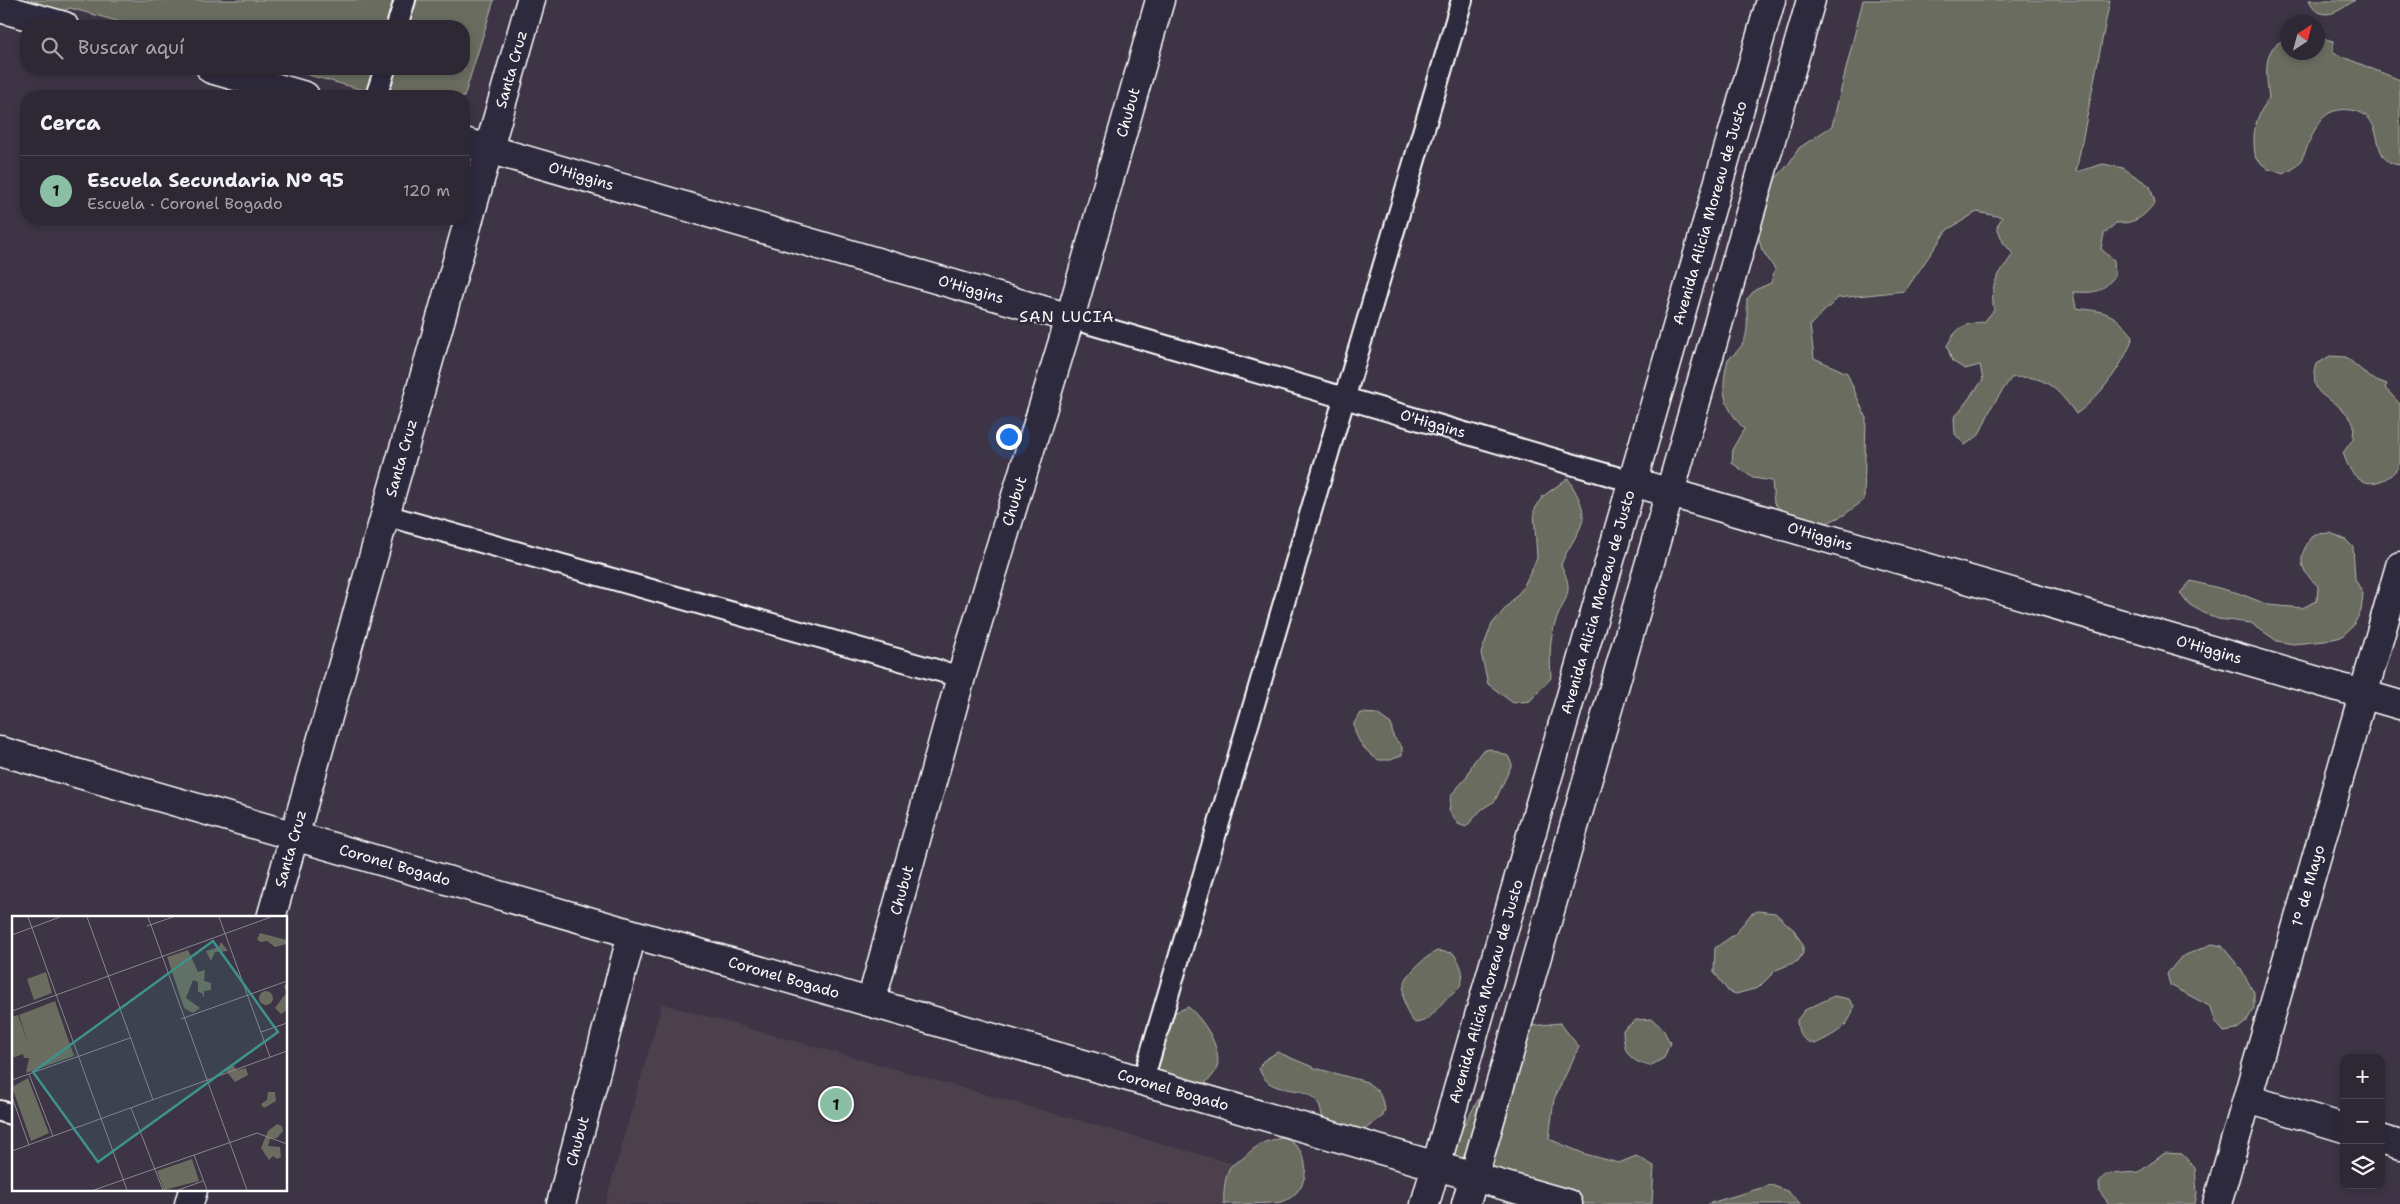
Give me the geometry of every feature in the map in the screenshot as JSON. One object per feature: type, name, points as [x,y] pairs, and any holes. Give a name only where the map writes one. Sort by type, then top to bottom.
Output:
[{"type":"street","name":"Santa Cruz","points":[[470,170],[476,146],[531,0]]},
{"type":"street","name":"Chubut","points":[[871,1002],[961,677],[1070,318],[1160,0]]},
{"type":"street","name":"Avenida Alicia Moreau de Justo","points":[[1425,1204],[1771,0]]},
{"type":"street","points":[[1466,1204],[1811,0]]},
{"type":"street","points":[[0,8],[43,20]]},
{"type":"street","points":[[232,75],[285,90]]},
{"type":"street","name":"O'Higgins","points":[[476,146],[1070,318]]},
{"type":"street","name":"Santa Cruz","points":[[271,916],[385,515],[457,225]]},
{"type":"street","name":"O'Higgins","points":[[1633,482],[2400,705]]},
{"type":"street","name":"1° de Mayo","points":[[2217,1204],[2400,566]]},
{"type":"street","name":"Coronel Bogado","points":[[0,751],[1568,1204]]},
{"type":"street","name":"Chubut","points":[[561,1204],[632,934]]},
{"type":"street","points":[[2248,1099],[2340,1127]]},
{"type":"street","points":[[2385,1140],[2400,1145]]},
{"type":"lane","points":[[399,20],[405,0]]},
{"type":"lane","points":[[1143,1080],[1462,0]]},
{"type":"lane","points":[[378,90],[382,75]]},
{"type":"lane","name":"O'Higgins","points":[[1070,318],[1633,482]]},
{"type":"lane","points":[[385,515],[961,677]]},
{"type":"shaded area","points":[[662,1004],[1241,1166],[1231,1204],[605,1204]]},
{"type":"green space","points":[[0,0],[494,0],[466,90],[363,90],[309,75],[470,75],[470,20],[113,20],[70,8],[49,17],[20,20],[20,22],[5,25],[0,24]]},
{"type":"green space","points":[[1863,0],[2110,0],[2076,172],[2103,164],[2123,168],[2150,186],[2155,202],[2147,212],[2134,221],[2116,223],[2104,234],[2101,249],[2114,260],[2115,276],[2110,282],[2097,291],[2073,292],[2076,308],[2108,314],[2114,317],[2133,336],[2124,357],[2110,379],[2094,399],[2076,414],[2063,397],[2049,385],[2033,378],[2011,378],[1992,406],[1979,435],[1965,445],[1955,434],[1954,418],[1983,380],[1980,365],[1965,369],[1952,361],[1947,346],[1957,331],[1966,325],[1984,322],[1994,310],[1993,293],[1996,280],[2013,254],[2003,242],[1997,227],[2002,217],[1977,212],[1947,230],[1905,291],[1838,298],[1810,325],[1814,358],[1847,373],[1866,418],[1864,500],[1844,515],[1820,526],[1791,520],[1774,503],[1772,481],[1753,478],[1732,463],[1733,448],[1744,429],[1728,405],[1725,397],[1724,380],[1728,359],[1736,352],[1745,339],[1747,299],[1755,290],[1771,283],[1775,269],[1762,250],[1756,228],[1764,191],[1788,165],[1799,148],[1832,126]]},
{"type":"green space","points":[[2309,0],[2355,0],[2337,11],[2325,14],[2314,8]]},
{"type":"green space","points":[[2325,39],[2333,41],[2333,53],[2400,80],[2400,165],[2390,162],[2383,156],[2375,129],[2370,120],[2363,114],[2351,110],[2339,110],[2329,113],[2322,119],[2299,163],[2284,174],[2268,169],[2256,159],[2255,127],[2260,112],[2269,98],[2267,64],[2269,55],[2280,42],[2280,60],[2325,60]]},
{"type":"green space","points":[[2330,356],[2346,357],[2371,378],[2387,384],[2385,388],[2400,404],[2400,462],[2394,472],[2383,480],[2371,483],[2365,482],[2356,477],[2347,464],[2343,453],[2353,439],[2354,424],[2345,412],[2320,393],[2315,382],[2317,364]]},
{"type":"green space","points":[[1568,478],[1579,499],[1583,517],[1580,528],[1561,565],[1566,575],[1568,591],[1552,633],[1550,652],[1551,678],[1530,701],[1513,703],[1488,684],[1481,653],[1492,624],[1523,588],[1537,558],[1534,511],[1542,497]]},
{"type":"green space","points":[[2331,533],[2346,540],[2353,547],[2355,579],[2363,594],[2361,611],[2353,626],[2341,637],[2325,641],[2293,644],[2277,641],[2251,623],[2218,619],[2204,613],[2190,605],[2180,593],[2191,581],[2238,593],[2269,605],[2302,608],[2317,601],[2318,586],[2303,567],[2302,561],[2305,548],[2315,534]]},
{"type":"green space","points":[[1361,713],[1377,714],[1391,724],[1393,736],[1402,747],[1402,755],[1391,760],[1379,760],[1365,749],[1358,739],[1354,723]]},
{"type":"green space","points":[[1490,749],[1508,756],[1512,764],[1495,801],[1482,809],[1466,827],[1458,824],[1449,811],[1451,795],[1466,778],[1473,763],[1482,751]]},
{"type":"green space","points":[[1758,911],[1775,913],[1794,930],[1803,945],[1803,953],[1798,961],[1776,970],[1758,988],[1736,994],[1728,991],[1714,972],[1715,948],[1735,934],[1751,914]]},
{"type":"green space","points":[[2212,944],[2222,946],[2240,968],[2254,992],[2254,1008],[2246,1022],[2236,1030],[2224,1032],[2215,1021],[2211,1007],[2170,985],[2167,974],[2181,957]]},
{"type":"green space","points":[[1437,951],[1453,953],[1461,967],[1461,983],[1455,992],[1431,1016],[1424,1021],[1415,1023],[1408,1014],[1404,1002],[1403,989],[1407,978],[1416,966]]},
{"type":"green space","points":[[1834,996],[1849,999],[1854,1006],[1849,1020],[1840,1030],[1815,1044],[1806,1041],[1799,1033],[1797,1020],[1805,1010]]},
{"type":"green space","points":[[1188,1007],[1200,1019],[1211,1036],[1218,1055],[1218,1064],[1212,1077],[1198,1089],[1167,1091],[1148,1056],[1166,1016]]},
{"type":"green space","points":[[1652,1019],[1663,1029],[1670,1043],[1664,1058],[1650,1066],[1636,1061],[1628,1054],[1624,1044],[1623,1030],[1636,1020]]},
{"type":"green space","points":[[1560,1023],[1579,1047],[1554,1099],[1549,1139],[1585,1154],[1619,1163],[1636,1156],[1654,1166],[1652,1204],[1513,1204],[1458,1184],[1453,1145],[1488,1082],[1531,1026]]},
{"type":"green space","points":[[1277,1052],[1315,1068],[1367,1082],[1379,1092],[1385,1108],[1383,1116],[1357,1135],[1324,1124],[1318,1103],[1311,1095],[1278,1087],[1270,1084],[1264,1078],[1259,1068],[1263,1061]]},
{"type":"green space","points":[[1283,1138],[1293,1143],[1300,1150],[1304,1159],[1304,1179],[1299,1189],[1282,1202],[1224,1204],[1225,1181],[1230,1167],[1260,1144]]},
{"type":"green space","points":[[2165,1153],[2182,1154],[2195,1168],[2197,1192],[2195,1204],[2109,1204],[2100,1192],[2099,1182],[2106,1174],[2139,1172]]},
{"type":"green space","points":[[1771,1185],[1787,1191],[1801,1204],[1707,1204]]},
{"type":"place","name":"Escuela Secundaria N° 95","points":[[836,1104]]},
{"type":"district","name":"SAN LUCIA","points":[[1067,316]]}]
